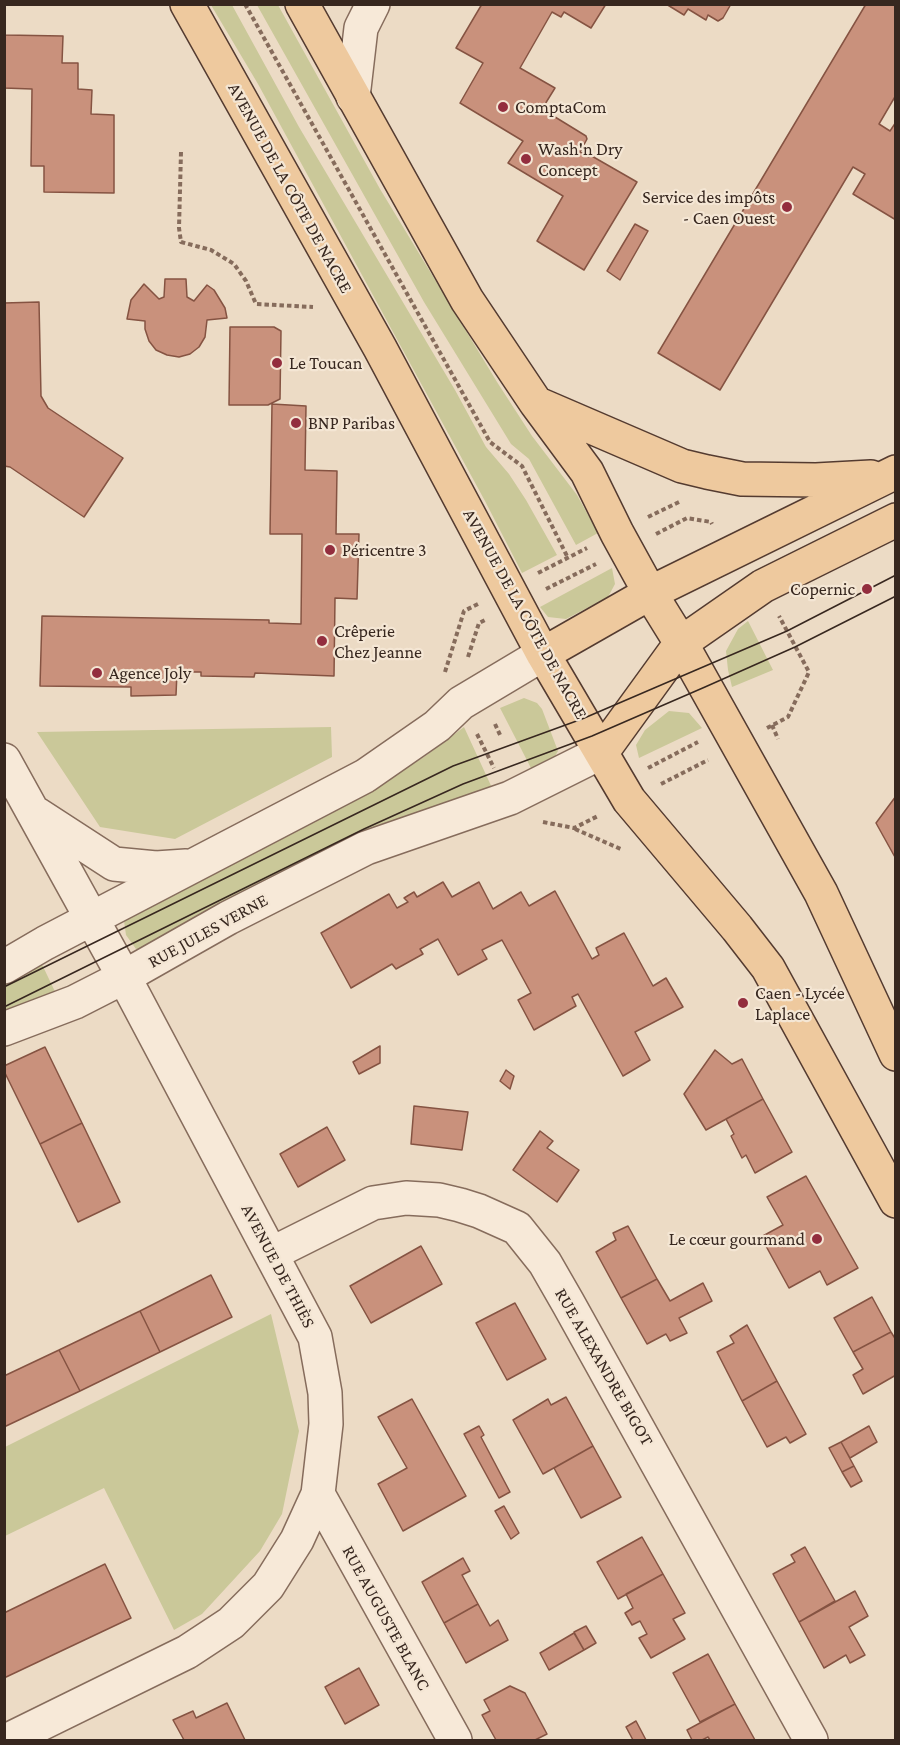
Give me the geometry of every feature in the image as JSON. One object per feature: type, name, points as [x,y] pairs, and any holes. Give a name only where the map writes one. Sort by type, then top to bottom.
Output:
[{"type":"main road","name":"AVENUE DE LA CÔTE DE NACRE","points":[[187,4],[380,348],[543,654],[629,800],[768,968],[896,1201]]},
{"type":"main road","points":[[302,4],[466,300],[536,403],[587,472],[650,593],[681,643],[821,893],[896,1054]]},
{"type":"main road","points":[[536,403],[682,466],[742,479],[816,480],[892,474]]},
{"type":"main road","points":[[543,654],[696,569],[892,474]]},
{"type":"main road","points":[[602,752],[681,643],[763,586],[896,519]]},
{"type":"street","points":[[353,97],[361,28],[374,4]]},
{"type":"street","points":[[4,967],[365,776],[437,726],[461,703],[543,654]]},
{"type":"street","name":"RUE JULES VERNE","points":[[4,1029],[75,1002],[228,918],[366,848],[510,798],[602,752]]},
{"type":"street","name":"AVENUE DE THIÈS","points":[[4,760],[124,977],[315,1337],[325,1393],[327,1425],[318,1494],[297,1540],[268,1586],[231,1623],[210,1639],[164,1665],[8,1740]]},
{"type":"street","points":[[33,811],[114,864],[156,868],[195,865]]},
{"type":"street","name":"RUE ALEXANDRE BIGOT","points":[[271,1254],[373,1203],[398,1199],[431,1199],[460,1205],[517,1228],[545,1263],[812,1740]]},
{"type":"street","name":"RUE AUGUSTE BLANC","points":[[318,1494],[455,1740]]},
{"type":"path","points":[[245,4],[489,442],[522,466],[568,558]]},
{"type":"path","points":[[181,152],[179,228],[181,242],[211,250],[234,264],[246,281],[256,304],[313,307]]},
{"type":"path","points":[[646,518],[681,501]]},
{"type":"path","points":[[655,534],[687,518],[711,522],[716,532]]},
{"type":"path","points":[[528,578],[597,543]]},
{"type":"path","points":[[543,591],[606,559]]},
{"type":"path","points":[[445,672],[464,610],[485,600]]},
{"type":"path","points":[[465,667],[479,623],[495,615]]},
{"type":"path","points":[[772,725],[788,717],[809,672],[778,615]]},
{"type":"path","points":[[647,768],[706,738]]},
{"type":"path","points":[[480,741],[496,771]]},
{"type":"path","points":[[658,785],[715,756]]},
{"type":"path","points":[[542,822],[574,828],[594,818]]},
{"type":"shaded area","points":[[211,5],[232,5],[299,127],[455,390],[486,447],[509,474],[557,555],[522,573],[258,84]]},
{"type":"shaded area","points":[[257,5],[278,5],[380,189],[497,382],[532,436],[577,495],[598,533],[576,545],[529,459],[511,444],[424,302]]},
{"type":"shaded area","points":[[612,568],[615,584],[608,597],[566,619],[548,617],[540,607]]},
{"type":"shaded area","points":[[748,621],[773,670],[732,687],[726,651],[738,629]]},
{"type":"shaded area","points":[[524,698],[537,703],[542,709],[558,751],[551,763],[533,772],[500,708]]},
{"type":"shaded area","points":[[669,711],[689,713],[702,728],[639,758],[636,745],[645,730]]},
{"type":"shaded area","points":[[331,727],[332,757],[175,839],[100,827],[37,732]]},
{"type":"shaded area","points":[[464,727],[493,790],[149,949],[136,949],[126,935],[124,921],[354,800],[424,757]]},
{"type":"shaded area","points":[[38,956],[59,1000],[5,1021],[5,975]]},
{"type":"shaded area","points":[[271,1314],[299,1431],[282,1514],[260,1551],[202,1614],[174,1630],[104,1488],[5,1536],[5,1447]]},
{"type":"building","points":[[482,4],[606,4],[591,28],[564,12],[561,17],[552,12],[520,68],[555,88],[542,109],[586,136],[587,139],[580,152],[589,157],[590,155],[637,182],[584,270],[537,241],[563,196],[508,163],[523,141],[460,103],[483,63],[456,48]]},
{"type":"building","points":[[666,4],[731,4],[723,18],[718,21],[708,15],[706,20],[688,9],[684,15]]},
{"type":"building","name":"Service des impôts - Caen Ouest","points":[[866,4],[896,4],[896,95],[879,124],[890,131],[896,122],[896,220],[853,194],[865,174],[853,167],[720,390],[658,353]]},
{"type":"building","points":[[4,10],[5,35],[63,36],[62,63],[78,63],[78,89],[92,90],[91,114],[114,115],[114,193],[44,192],[44,166],[31,166],[32,89],[4,88]]},
{"type":"building","points":[[635,224],[648,231],[620,280],[607,271]]},
{"type":"building","points":[[165,279],[186,279],[187,297],[194,301],[207,285],[214,290],[225,308],[227,318],[207,320],[205,337],[199,347],[190,354],[179,357],[156,350],[149,341],[145,321],[127,319],[131,300],[144,284],[159,299],[164,297]]},
{"type":"building","points":[[39,302],[41,396],[48,408],[123,458],[84,517],[10,467],[4,466],[4,303]]},
{"type":"building","points":[[230,327],[274,327],[281,331],[280,399],[268,405],[229,405]]},
{"type":"building","name":"Péricentre 3","points":[[272,404],[306,406],[305,470],[337,471],[336,534],[359,534],[357,599],[335,598],[334,676],[255,673],[254,677],[201,676],[201,672],[177,672],[176,695],[131,696],[131,687],[40,686],[42,616],[269,620],[269,623],[301,624],[302,534],[270,534]]},
{"type":"building","points":[[896,796],[896,859],[876,823]]},
{"type":"building","points":[[443,882],[452,897],[479,882],[493,909],[521,892],[529,906],[555,891],[592,959],[599,955],[596,948],[624,933],[653,986],[666,978],[683,1007],[635,1032],[650,1060],[623,1076],[578,994],[572,997],[576,1006],[534,1030],[518,1000],[531,993],[502,940],[482,950],[487,959],[458,975],[438,939],[420,949],[423,954],[396,969],[392,964],[351,988],[321,933],[389,894],[397,908],[408,902],[404,898],[414,892],[417,897]]},
{"type":"building","points":[[380,1046],[380,1063],[359,1074],[353,1062]]},
{"type":"building","points":[[45,1047],[82,1123],[40,1144],[4,1071],[4,1066]]},
{"type":"building","points":[[715,1050],[732,1064],[742,1059],[763,1099],[706,1130],[684,1094]]},
{"type":"building","points":[[506,1070],[514,1076],[510,1089],[500,1081]]},
{"type":"building","points":[[763,1099],[792,1152],[755,1173],[746,1155],[742,1158],[731,1136],[734,1134],[726,1119]]},
{"type":"building","points":[[414,1106],[468,1112],[462,1150],[411,1144]]},
{"type":"building","points":[[82,1123],[120,1202],[78,1222],[40,1144]]},
{"type":"building","points":[[327,1127],[345,1160],[298,1187],[280,1154]]},
{"type":"building","points":[[540,1131],[553,1141],[547,1148],[579,1170],[557,1202],[513,1170]]},
{"type":"building","points":[[806,1176],[858,1268],[827,1285],[820,1271],[789,1288],[761,1237],[783,1225],[767,1197]]},
{"type":"building","points":[[628,1226],[657,1279],[621,1298],[596,1252],[616,1240],[613,1233]]},
{"type":"building","points":[[421,1246],[442,1284],[371,1323],[350,1286]]},
{"type":"building","points":[[211,1275],[232,1317],[160,1352],[140,1311]]},
{"type":"building","points":[[657,1279],[670,1301],[703,1283],[712,1301],[679,1318],[687,1333],[670,1341],[666,1334],[647,1344],[621,1298]]},
{"type":"building","points":[[872,1297],[891,1332],[853,1352],[834,1318]]},
{"type":"building","points":[[515,1303],[546,1359],[507,1380],[476,1323]]},
{"type":"building","points":[[140,1311],[160,1352],[80,1391],[59,1350]]},
{"type":"building","points":[[747,1325],[777,1381],[742,1401],[717,1352],[734,1343],[730,1336]]},
{"type":"building","points":[[891,1332],[896,1340],[896,1375],[863,1394],[853,1375],[863,1369],[853,1352]]},
{"type":"building","points":[[59,1350],[80,1391],[4,1427],[4,1376]]},
{"type":"building","points":[[777,1381],[806,1434],[790,1443],[786,1437],[767,1447],[742,1401]]},
{"type":"building","points":[[566,1397],[593,1446],[543,1474],[513,1420],[548,1399],[551,1405]]},
{"type":"building","points":[[412,1399],[466,1496],[403,1531],[378,1484],[407,1468],[378,1417]]},
{"type":"building","points":[[479,1426],[484,1435],[481,1437],[510,1492],[499,1498],[464,1434]]},
{"type":"building","points":[[869,1426],[877,1442],[850,1458],[841,1442]]},
{"type":"building","points":[[841,1442],[854,1466],[842,1472],[829,1448]]},
{"type":"building","points":[[593,1446],[621,1497],[581,1518],[554,1468]]},
{"type":"building","points":[[854,1466],[862,1481],[851,1487],[842,1472]]},
{"type":"building","points":[[504,1506],[519,1533],[511,1539],[495,1511]]},
{"type":"building","points":[[642,1537],[663,1574],[618,1599],[597,1562]]},
{"type":"building","points":[[805,1547],[835,1601],[799,1622],[773,1574],[795,1562],[791,1555]]},
{"type":"building","points":[[463,1558],[470,1571],[462,1575],[478,1604],[444,1623],[422,1582]]},
{"type":"building","points":[[105,1564],[131,1618],[4,1678],[4,1613]]},
{"type":"building","points":[[663,1574],[685,1613],[673,1619],[685,1639],[651,1658],[639,1638],[647,1634],[640,1621],[632,1625],[625,1613],[633,1608],[626,1594]]},
{"type":"building","points":[[855,1591],[868,1616],[849,1627],[865,1655],[850,1663],[846,1655],[824,1668],[799,1622]]},
{"type":"building","points":[[478,1604],[490,1626],[498,1620],[508,1640],[466,1663],[444,1623]]},
{"type":"building","points":[[586,1626],[596,1643],[584,1650],[574,1632]]},
{"type":"building","points":[[574,1633],[584,1650],[549,1670],[540,1653]]},
{"type":"building","points":[[708,1654],[735,1704],[700,1722],[673,1673]]},
{"type":"building","points":[[359,1668],[379,1705],[345,1724],[325,1687]]},
{"type":"building","points":[[510,1686],[525,1693],[547,1734],[535,1740],[496,1740],[482,1715],[490,1711],[484,1700]]},
{"type":"building","points":[[227,1703],[245,1740],[184,1740],[173,1720],[193,1711],[196,1718]]},
{"type":"building","points":[[735,1704],[755,1740],[710,1740],[708,1737],[702,1740],[692,1740],[687,1730]]},
{"type":"building","points":[[636,1721],[646,1740],[633,1740],[626,1727]]},
{"type":"tram line","points":[[4,987],[453,766],[582,719],[787,631],[896,575]]},
{"type":"tram line","points":[[4,1007],[364,829],[463,784],[592,736],[705,687],[795,647],[896,596]]},
{"type":"place","name":"ComptaCom","points":[[503,107]]},
{"type":"place","name":"Wash'n Dry Concept","points":[[526,159]]},
{"type":"place","name":"Service des impôts - Caen Ouest","points":[[787,207]]},
{"type":"place","name":"Le Toucan","points":[[277,363]]},
{"type":"place","name":"BNP Paribas","points":[[296,423]]},
{"type":"place","name":"Péricentre 3","points":[[330,550]]},
{"type":"place","name":"Copernic","points":[[867,589]]},
{"type":"place","name":"Crêperie Chez Jeanne","points":[[322,641]]},
{"type":"place","name":"Agence Joly","points":[[97,673]]},
{"type":"place","name":"Caen - Lycée Laplace","points":[[743,1003]]},
{"type":"place","name":"Le cœur gourmand","points":[[817,1239]]}]
